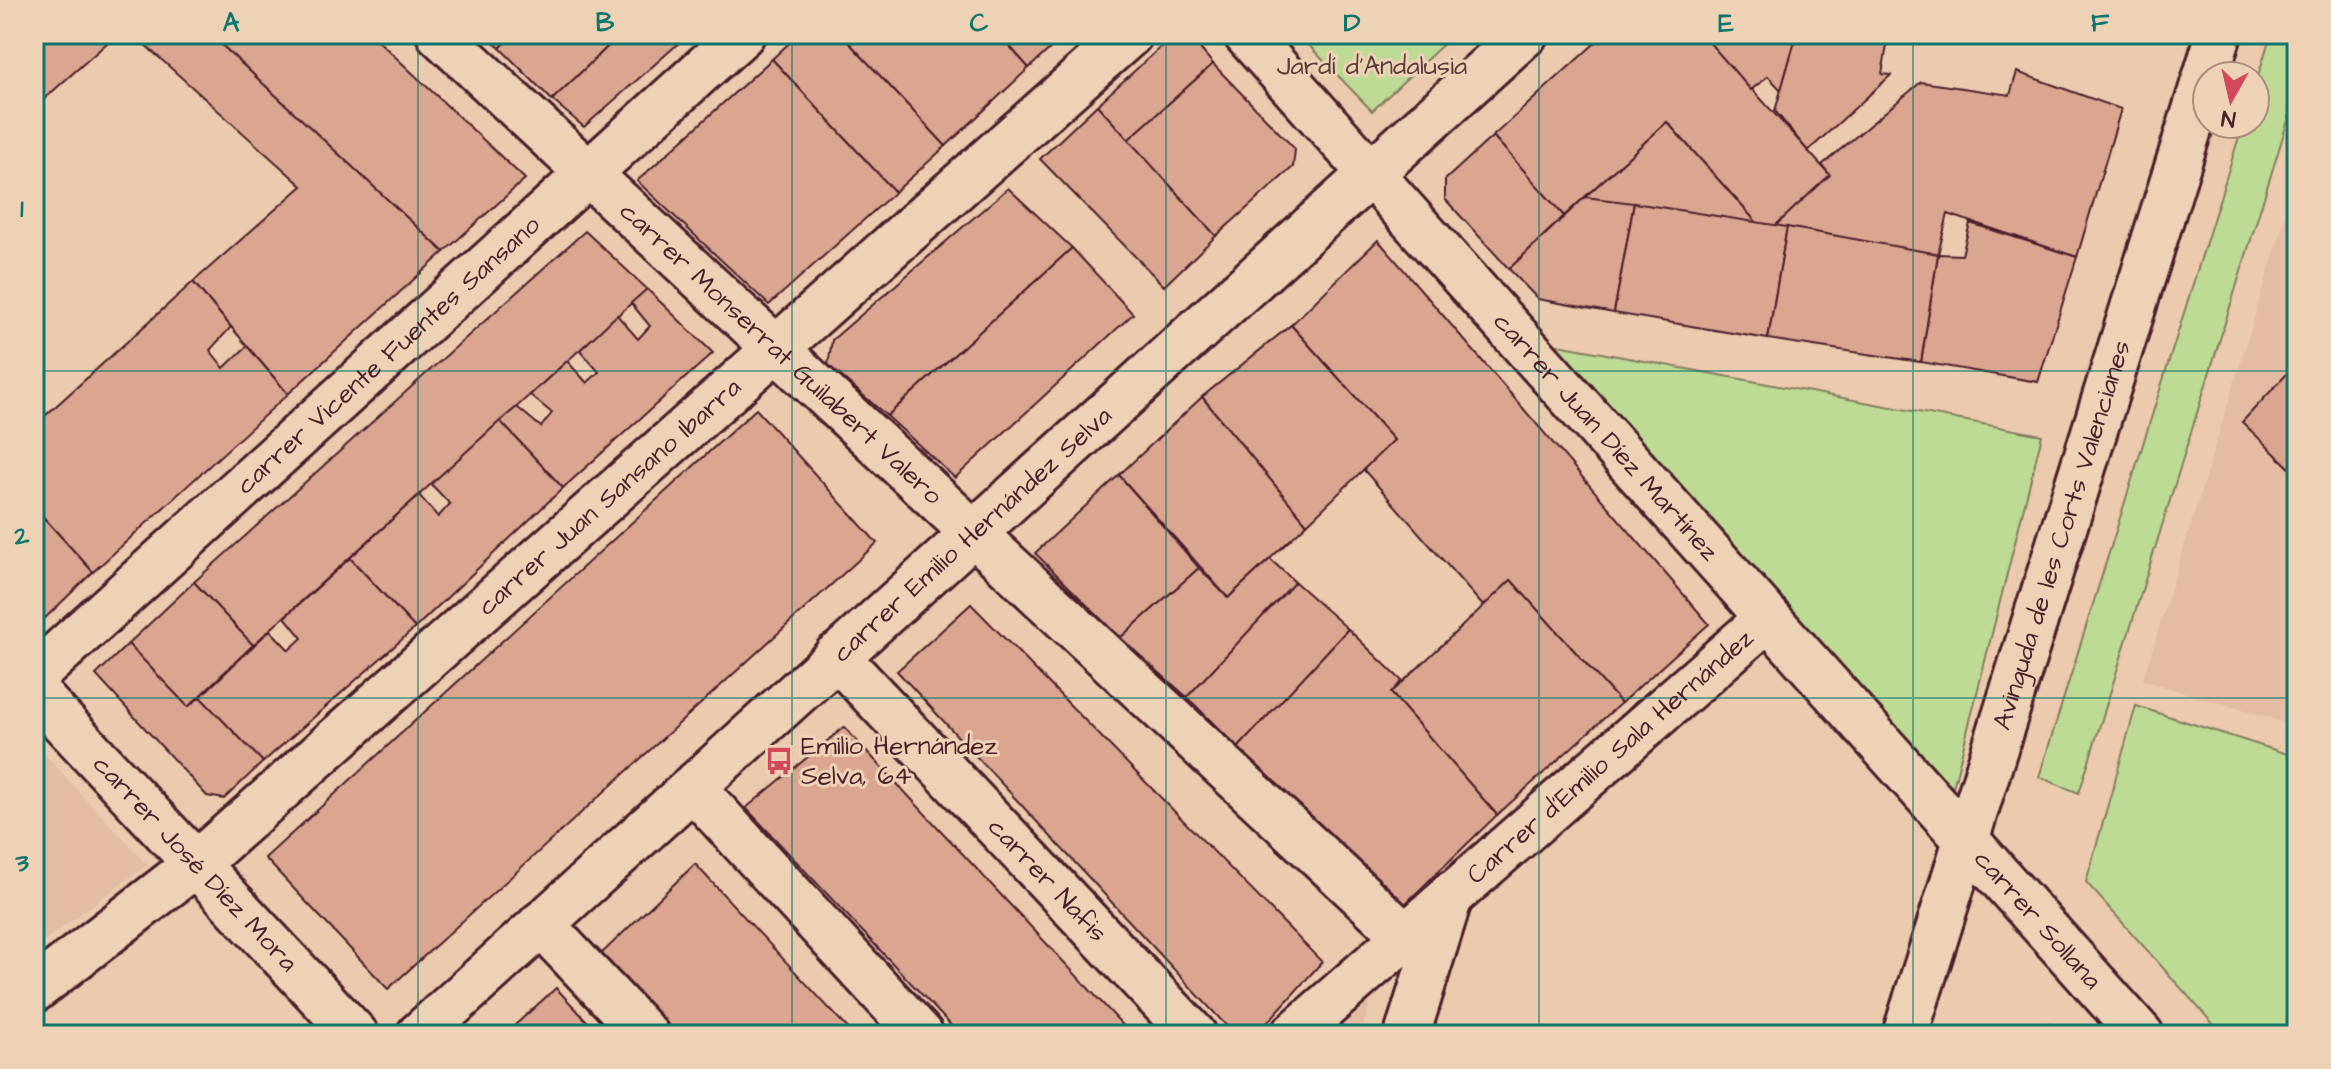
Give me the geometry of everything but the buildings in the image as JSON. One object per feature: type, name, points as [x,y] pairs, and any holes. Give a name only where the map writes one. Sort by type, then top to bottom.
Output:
[{"type":"street","name":"carrer Monserrat Guilabert Valero","points":[[439,34],[973,532],[1392,946],[1397,963],[1410,976],[1412,1019]]},
{"type":"street","name":"carrer Vicente Fuentes Sansano","points":[[34,676],[742,34]]},
{"type":"street","name":"carrer Juan Sansano Ibarra","points":[[34,990],[196,864],[1130,34]]},
{"type":"street","name":"carrer Juan Díez Martínez","points":[[1246,34],[1966,842]]},
{"type":"street","name":"carrer Emilio Hernández Selva","points":[[419,1035],[1525,34]]},
{"type":"street","name":"Avinguda de les Corts Valencianes","points":[[1905,1035],[2219,34]]},
{"type":"street","name":"Carrer d'Emilio Sala Hernández","points":[[1293,1035],[1768,618]]},
{"type":"street","name":"carrer Nafis","points":[[836,656],[1194,1035]]},
{"type":"street","name":"carrer José Díez Mora","points":[[34,691],[356,1035]]},
{"type":"street","points":[[692,787],[921,1035]]},
{"type":"street","name":"carrer Sollana","points":[[1966,842],[2141,1035]]},
{"type":"street","points":[[1412,1019],[1451,894]]},
{"type":"street","points":[[541,924],[646,1035]]},
{"type":"shaded area","points":[[2297,179],[2297,726],[2143,680]]},
{"type":"shaded area","points":[[34,743],[147,865],[34,948]]},
{"type":"shaded area","points":[[1373,994],[1360,1035],[1327,1035]]},
{"type":"green space","name":"Jardí d'Andalusia","points":[[1298,34],[1454,34],[1372,111]]},
{"type":"green space","points":[[2271,34],[2297,34],[2297,91],[2079,793],[2039,777],[2238,140],[2271,140],[2271,60],[2263,60]]},
{"type":"green space","points":[[1542,342],[2042,435],[1953,788]]},
{"type":"green space","points":[[2136,706],[2297,757],[2297,1035],[2223,1035],[2086,882]]},
{"type":"place","name":"Emilio Hernández Selva, 64","points":[[779,761]]}]
